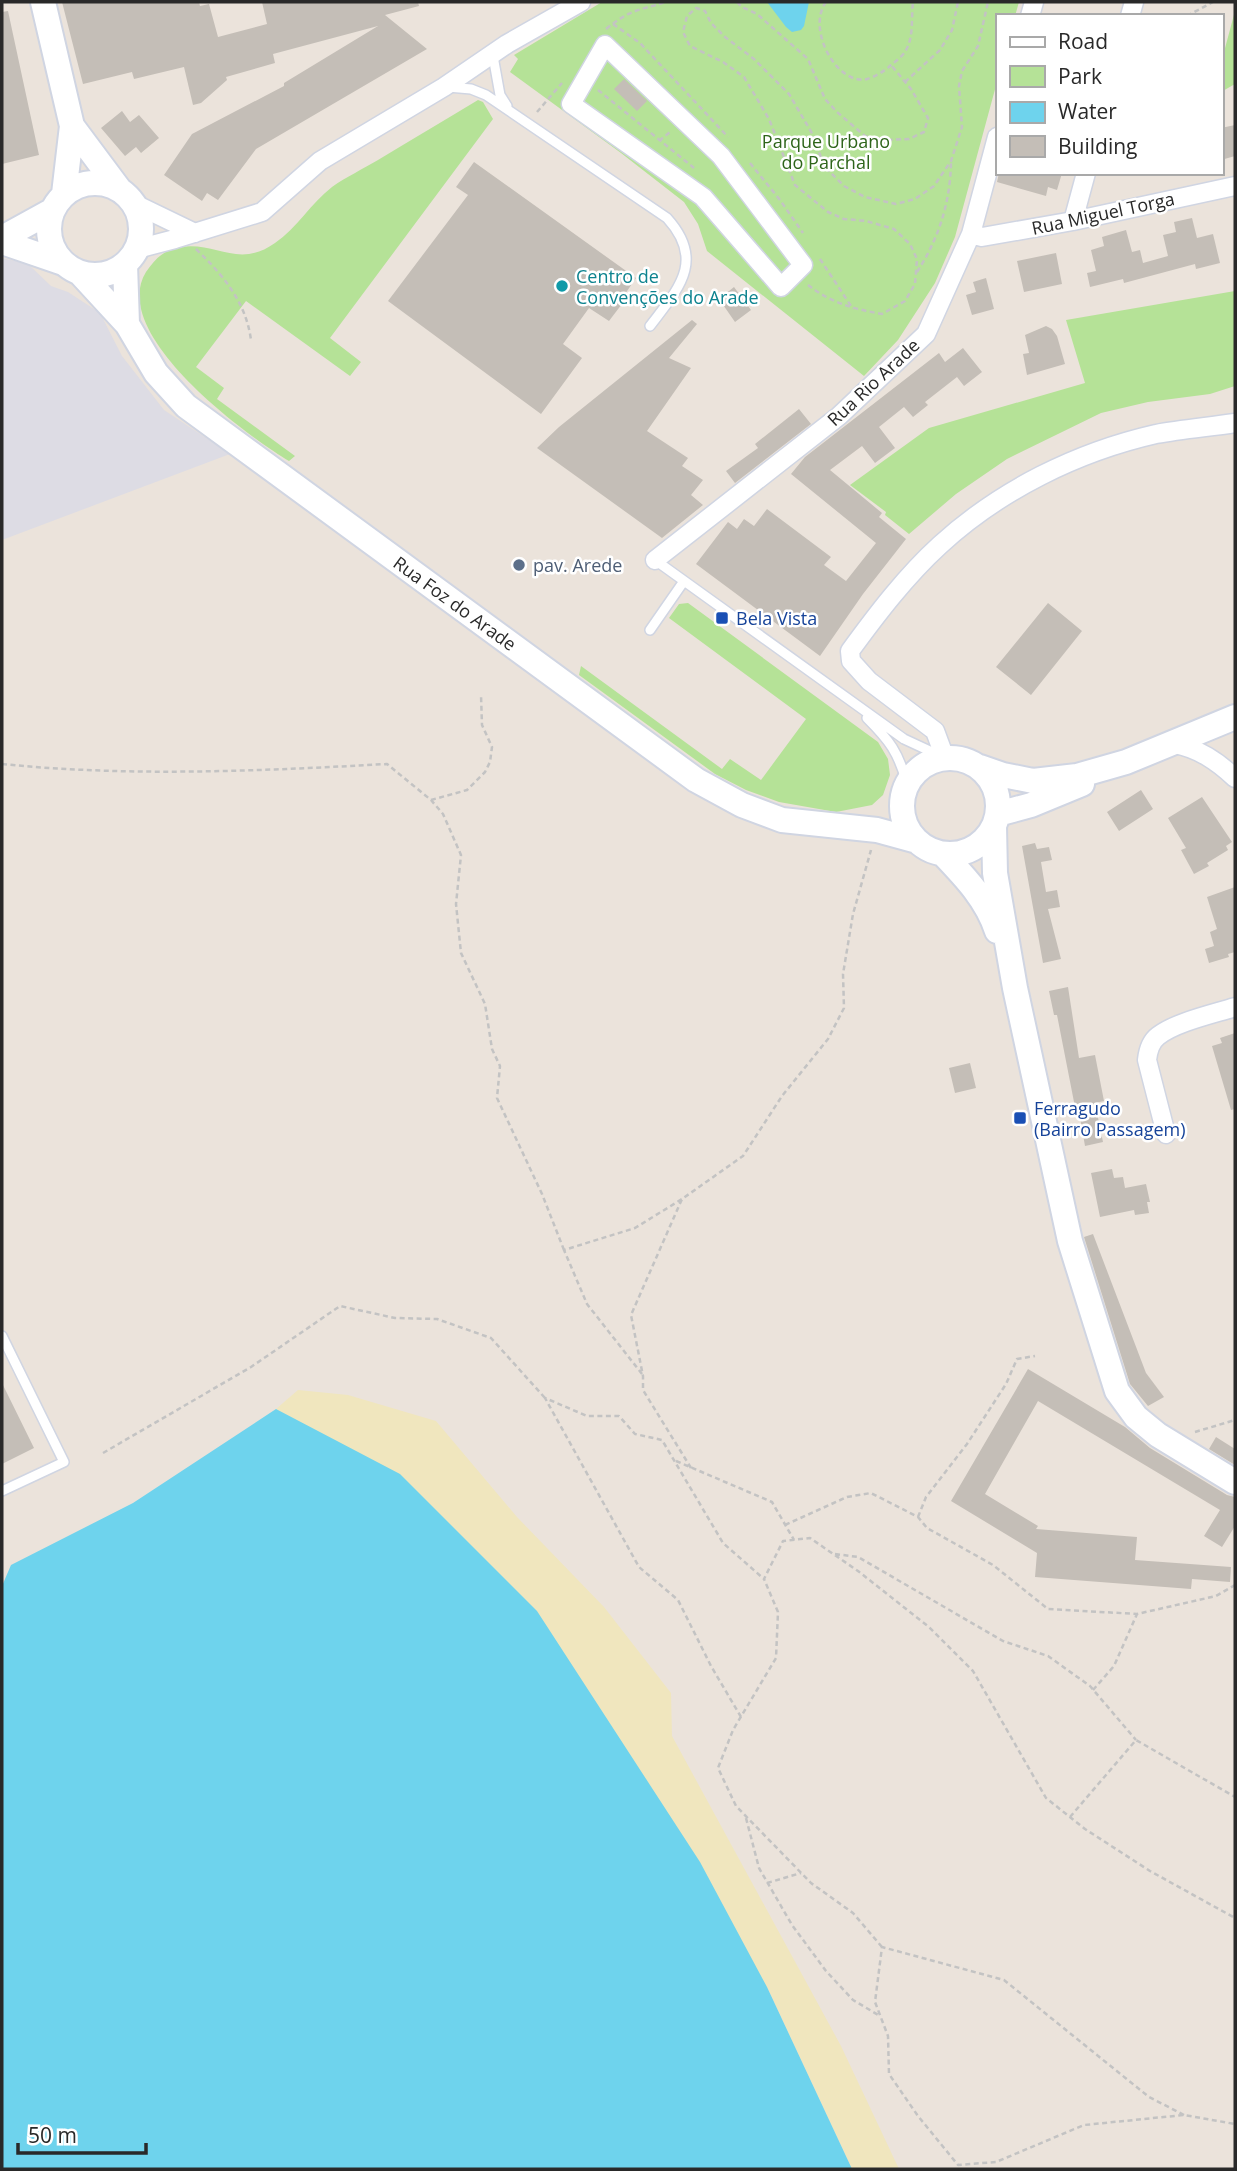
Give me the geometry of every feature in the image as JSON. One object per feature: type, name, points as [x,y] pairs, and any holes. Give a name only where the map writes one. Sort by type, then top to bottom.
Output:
[{"type":"street","points":[[43,2],[72,126],[59,202],[50,219],[49,238],[52,247],[71,268]]},
{"type":"street","points":[[131,256],[262,212],[320,162],[493,56],[555,9],[581,2]]},
{"type":"street","points":[[605,45],[721,156],[803,265],[781,287],[703,197],[571,104],[585,80],[605,45]]},
{"type":"street","points":[[2,240],[71,268],[99,276],[117,270],[131,256],[140,240],[140,220],[126,196],[72,126]]},
{"type":"street","name":"Rua Rio Arade","points":[[655,560],[839,416],[926,334],[971,234],[996,141]]},
{"type":"street","points":[[1073,221],[1085,175]]},
{"type":"street","points":[[2,240],[81,185],[91,183],[110,185],[189,235]]},
{"type":"street","name":"Rua Miguel Torga","points":[[971,234],[982,237],[1073,221],[1235,186]]},
{"type":"street","name":"Rua Foz do Arade","points":[[127,324],[131,256]]},
{"type":"street","name":"Rua Foz do Arade","points":[[71,268],[127,324],[156,373],[186,406],[696,780],[742,805],[782,820],[877,830],[917,841],[943,854],[970,882],[992,914],[1015,988]]},
{"type":"street","points":[[1235,423],[1157,434],[1100,450],[1040,475],[994,503],[940,545],[897,592],[850,651],[851,661],[869,681],[935,731],[944,758],[960,758],[1003,775],[1033,781],[1077,776],[1126,762],[1235,718]]},
{"type":"street","points":[[1175,744],[1192,747],[1207,755],[1235,778]]},
{"type":"street","name":"Rua Foz do Arade","points":[[822,823],[878,816],[905,792],[921,768],[944,758]]},
{"type":"street","points":[[943,854],[974,848],[986,839],[996,820],[1101,776],[1126,762]]},
{"type":"street","points":[[979,766],[995,786],[999,801],[995,873],[1015,988],[1070,1241],[1117,1391],[1136,1417],[1168,1441],[1235,1482]]},
{"type":"street","points":[[905,792],[905,823],[917,841]]},
{"type":"street","points":[[1166,1134],[1147,1060],[1148,1049],[1156,1037],[1171,1029],[1235,1007]]},
{"type":"lane","points":[[493,56],[500,95],[509,110]]},
{"type":"lane","points":[[444,86],[471,89],[486,95],[667,219],[680,232],[686,247],[682,283],[650,326]]},
{"type":"lane","points":[[655,560],[904,739],[944,758]]},
{"type":"lane","points":[[650,630],[684,581]]},
{"type":"lane","points":[[851,702],[892,743],[900,760],[905,792]]},
{"type":"lane","points":[[2,1336],[64,1462],[2,1491]]},
{"type":"path","points":[[737,2],[757,13],[808,59],[825,99],[837,113],[865,136],[886,140],[909,139],[924,132],[928,118],[891,65]]},
{"type":"path","points":[[826,2],[821,9],[818,25],[828,55],[839,68],[865,80],[906,53],[912,36],[913,2]]},
{"type":"path","points":[[905,82],[940,50],[952,30],[958,2]]},
{"type":"path","points":[[916,274],[932,248],[945,212],[950,188],[951,161],[962,127],[959,86],[962,71],[978,46],[988,2]]},
{"type":"path","points":[[1191,14],[1213,2]]},
{"type":"path","points":[[794,275],[820,295],[845,307],[882,314],[905,301],[915,284],[917,259],[910,244],[894,229],[866,221],[844,219],[828,212],[795,185],[769,120],[744,78],[723,62],[690,46],[683,32],[687,16],[696,8],[705,11],[711,23],[725,37],[754,58],[789,94],[813,135],[824,166],[844,186],[865,197],[896,204],[915,200],[934,186],[951,161]]},
{"type":"path","points":[[585,80],[700,173]]},
{"type":"path","points":[[189,235],[235,293],[248,320],[251,340]]},
{"type":"path","points":[[431,800],[467,790],[491,762],[492,747],[482,725],[481,695]]},
{"type":"path","points":[[2,764],[60,770],[216,773],[387,764],[431,800],[443,814],[461,855],[456,904],[461,953],[485,1003],[492,1049],[500,1066],[497,1098],[542,1194],[587,1304],[643,1376]]},
{"type":"path","points":[[564,1251],[635,1228],[743,1156],[782,1096],[828,1040],[844,1008],[843,974],[851,926],[877,830]]},
{"type":"path","points":[[682,1199],[631,1315],[643,1376],[643,1390],[691,1468]]},
{"type":"path","points":[[103,1453],[251,1367],[340,1306],[396,1318],[437,1319],[491,1338],[545,1398],[639,1567],[677,1600],[741,1717]]},
{"type":"path","points":[[918,1517],[926,1497],[967,1444],[1006,1384],[1017,1359],[1035,1356]]},
{"type":"path","points":[[545,1398],[587,1416],[619,1416],[635,1434],[662,1440],[723,1543],[764,1580],[778,1612],[776,1658],[733,1730],[718,1768],[736,1806],[811,1883],[853,1913],[882,1947],[1004,1980],[1149,2097],[1184,2115]]},
{"type":"path","points":[[1168,1441],[1235,1420]]},
{"type":"path","points":[[674,1460],[772,1502],[794,1539]]},
{"type":"path","points":[[785,1525],[847,1497],[871,1493],[918,1517],[927,1528],[993,1565],[1048,1609],[1137,1614],[1216,1596],[1235,1585]]},
{"type":"path","points":[[764,1580],[783,1541],[810,1538],[833,1554],[929,1628],[973,1671],[1046,1798],[1150,1871],[1235,1918]]},
{"type":"path","points":[[833,1554],[858,1557],[1003,1641],[1048,1656],[1093,1689],[1136,1740],[1235,1797]]},
{"type":"path","points":[[1093,1689],[1114,1666],[1137,1614]]},
{"type":"path","points":[[1070,1816],[1136,1740]]},
{"type":"path","points":[[746,1816],[759,1868],[792,1925],[826,1971],[853,2000],[880,2015]]},
{"type":"path","points":[[767,1883],[801,1873]]},
{"type":"path","points":[[882,1947],[875,2002],[888,2036],[889,2074],[918,2116],[958,2165],[996,2162],[1084,2125],[1184,2115],[1235,2124]]},
{"type":"path","points":[[964,2164],[968,2169]]},
{"type":"shaded area","points":[[2,258],[28,264],[51,286],[68,292],[100,313],[122,356],[164,410],[230,454],[2,540]]},
{"type":"green space","name":"Parque Urbano do Parchal","points":[[602,2],[1019,2],[1016,14],[996,14],[996,86],[955,237],[935,283],[898,340],[864,376],[707,251],[698,224],[684,202],[510,72],[518,59],[514,55]]},
{"type":"green space","points":[[1235,11],[1235,84],[1223,91],[1223,56]]},
{"type":"green space","points":[[478,100],[483,102],[493,119],[330,338],[361,362],[350,376],[246,301],[196,367],[224,388],[217,399],[295,456],[289,461],[242,429],[214,405],[186,379],[163,351],[146,323],[139,297],[146,272],[161,255],[187,246],[236,254],[261,251],[283,237],[332,187]]},
{"type":"green space","points":[[1235,291],[1235,386],[1210,394],[1148,402],[1101,413],[1007,459],[956,494],[909,534],[885,515],[886,512],[850,485],[929,428],[1085,383],[1066,320]]},
{"type":"green space","points":[[688,603],[878,742],[888,759],[890,775],[883,795],[872,805],[836,812],[779,802],[746,790],[715,774],[579,675],[581,666],[722,769],[730,759],[761,780],[806,719],[669,618],[679,604]]},
{"type":"sand","points":[[298,1390],[348,1395],[436,1421],[517,1517],[604,1607],[671,1693],[672,1736],[841,2046],[899,2169],[852,2169],[767,1987],[276,1409]]},
{"type":"water","points":[[767,2],[809,2],[804,26],[801,30],[792,32]]},
{"type":"water","points":[[276,1409],[400,1474],[537,1611],[700,1862],[767,1987],[852,2169],[2,2169],[2,1586],[11,1565],[133,1503]]},
{"type":"building","points":[[62,2],[199,2],[200,6],[209,4],[218,37],[267,24],[262,2],[418,2],[419,6],[385,15],[427,49],[256,149],[218,200],[207,193],[202,201],[164,175],[192,134],[284,86],[284,83],[378,26],[273,54],[275,63],[226,77],[227,80],[201,103],[193,105],[184,67],[134,79],[132,72],[83,84]]},
{"type":"building","points":[[8,11],[39,155],[2,164],[2,12]]},
{"type":"building","points":[[624,79],[647,101],[637,111],[614,89]]},
{"type":"building","points":[[122,111],[130,122],[139,115],[159,138],[141,153],[136,147],[125,156],[101,128]]},
{"type":"building","points":[[1235,125],[1235,156],[1223,159],[1223,128]]},
{"type":"building","name":"Centro de Convenções do Arade","points":[[474,162],[636,278],[625,294],[628,296],[609,321],[589,308],[563,344],[582,358],[541,414],[388,301],[468,195],[456,187]]},
{"type":"building","points":[[999,175],[1061,175],[1057,190],[1048,187],[1046,196],[997,182]]},
{"type":"building","points":[[1192,218],[1197,238],[1213,234],[1220,263],[1196,269],[1195,264],[1124,283],[1123,279],[1090,287],[1087,273],[1096,271],[1091,250],[1104,246],[1102,237],[1126,230],[1132,252],[1140,250],[1143,263],[1168,256],[1163,235],[1176,232],[1174,222]]},
{"type":"building","points":[[1056,253],[1062,284],[1024,292],[1017,261]]},
{"type":"building","points":[[986,278],[994,309],[972,315],[966,295],[976,292],[973,282]]},
{"type":"building","points":[[734,287],[751,310],[735,322],[719,299]]},
{"type":"building","points":[[692,320],[697,324],[669,358],[691,368],[647,431],[688,458],[682,466],[703,480],[691,495],[703,505],[662,538],[537,448],[559,427]]},
{"type":"building","points":[[1046,326],[1057,336],[1065,364],[1027,375],[1023,354],[1029,353],[1025,335]]},
{"type":"building","points":[[963,348],[982,372],[964,386],[957,377],[925,402],[928,405],[913,417],[904,407],[879,427],[895,448],[875,463],[862,446],[830,470],[882,513],[879,517],[906,539],[820,656],[696,564],[728,522],[737,529],[744,519],[754,526],[767,509],[831,557],[824,565],[846,581],[876,543],[791,474],[805,457],[939,353],[945,362]]},
{"type":"building","points":[[799,409],[811,424],[735,483],[726,471],[758,448],[755,444]]},
{"type":"building","points":[[1048,603],[1082,631],[1031,695],[996,667]]},
{"type":"building","points":[[1141,790],[1153,809],[1119,831],[1107,812]]},
{"type":"building","points":[[1202,797],[1232,842],[1226,846],[1228,850],[1207,863],[1209,866],[1194,874],[1181,850],[1186,848],[1168,818]]},
{"type":"building","points":[[1035,843],[1037,849],[1049,847],[1052,860],[1041,862],[1046,892],[1057,890],[1060,907],[1048,909],[1061,959],[1043,963],[1022,846]]},
{"type":"building","points":[[1235,887],[1235,952],[1228,954],[1229,957],[1209,963],[1205,949],[1214,946],[1210,932],[1217,929],[1207,897]]},
{"type":"building","points":[[1068,987],[1079,1058],[1095,1055],[1104,1101],[1095,1103],[1103,1142],[1085,1146],[1057,1015],[1054,1015],[1049,991]]},
{"type":"building","points":[[1235,1033],[1235,1109],[1231,1110],[1212,1046],[1222,1043],[1220,1038]]},
{"type":"building","points":[[970,1063],[976,1088],[955,1093],[949,1068]]},
{"type":"building","points":[[1112,1169],[1114,1178],[1123,1177],[1125,1188],[1146,1184],[1150,1202],[1147,1202],[1149,1213],[1135,1215],[1134,1210],[1100,1217],[1091,1173]]},
{"type":"building","points":[[1093,1234],[1146,1373],[1164,1397],[1148,1406],[1130,1384],[1084,1237]]},
{"type":"building","points":[[1028,1369],[1125,1427],[1150,1448],[1227,1495],[1235,1497],[1235,1526],[1222,1547],[1204,1536],[1220,1510],[1038,1401],[985,1494],[1038,1526],[1036,1529],[1137,1537],[1135,1560],[1231,1567],[1230,1582],[1192,1579],[1191,1589],[1035,1577],[1037,1553],[951,1501]]},
{"type":"building","points":[[2,1383],[34,1448],[2,1464]]},
{"type":"building","points":[[1216,1437],[1235,1449],[1235,1465],[1209,1449]]},
{"type":"place","name":"Centro de Convenções do Arade","points":[[562,286]]},
{"type":"place","name":"pav. Arede","points":[[519,565]]},
{"type":"place","name":"Bela Vista","points":[[722,618]]},
{"type":"place","name":"Ferragudo (Bairro Passagem)","points":[[1020,1118]]}]
